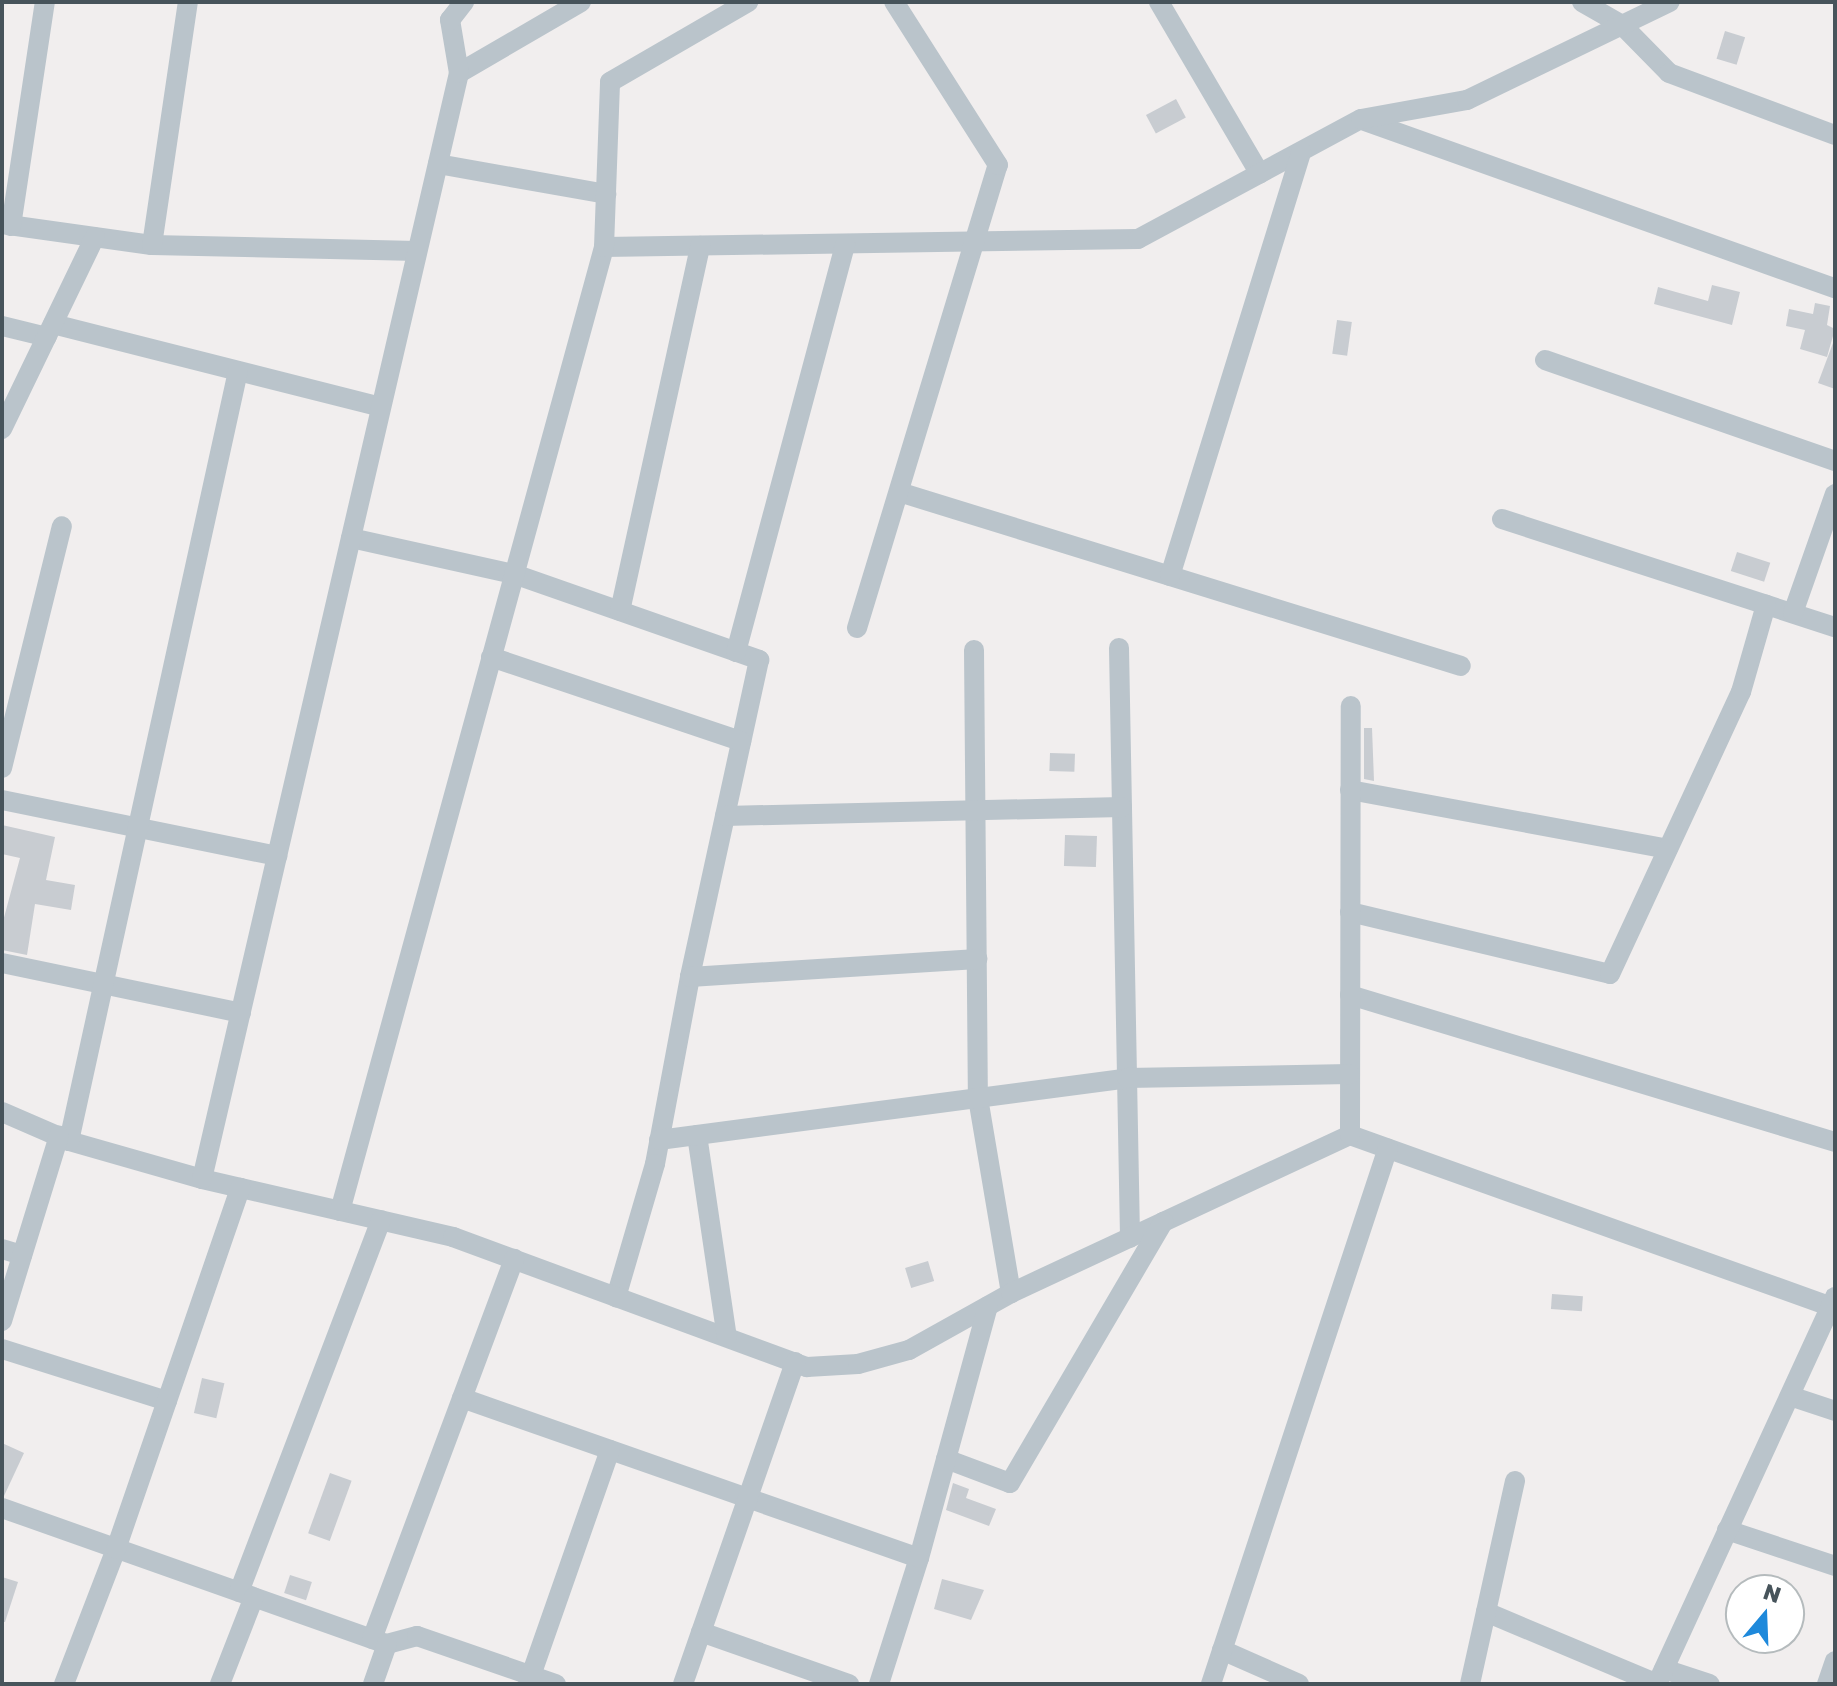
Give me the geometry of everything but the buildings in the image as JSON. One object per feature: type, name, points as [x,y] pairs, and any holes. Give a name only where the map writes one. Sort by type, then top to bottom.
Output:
[{"type":"street","points":[[45,2],[7,225],[152,245],[417,251]]},
{"type":"street","points":[[152,245],[188,2]]},
{"type":"street","points":[[202,1179],[459,73],[450,20],[464,2]]},
{"type":"street","points":[[459,73],[581,2]]},
{"type":"street","points":[[340,1211],[604,247],[610,82],[748,2]]},
{"type":"street","points":[[857,628],[998,165],[894,2]]},
{"type":"street","points":[[1159,2],[1260,174]]},
{"type":"street","points":[[1582,2],[1622,25],[1669,73],[1835,135]]},
{"type":"street","points":[[604,247],[1138,239],[1361,119],[1467,100],[1670,2]]},
{"type":"street","points":[[1361,119],[1835,288]]},
{"type":"street","points":[[1170,576],[1301,152]]},
{"type":"street","points":[[438,164],[606,194]]},
{"type":"street","points":[[2,429],[95,237]]},
{"type":"street","points":[[736,652],[845,244]]},
{"type":"street","points":[[620,611],[700,246]]},
{"type":"street","points":[[2,326],[50,330],[238,371],[381,407]]},
{"type":"street","points":[[1545,360],[1835,461]]},
{"type":"street","points":[[2,1321],[12,1252],[64,1139],[104,984],[238,371]]},
{"type":"street","points":[[899,492],[1461,666]]},
{"type":"street","points":[[1793,613],[1835,494]]},
{"type":"street","points":[[1502,519],[1835,627]]},
{"type":"street","points":[[2,768],[62,526]]},
{"type":"street","points":[[351,538],[514,574],[759,660],[690,977],[659,1140],[616,1297]]},
{"type":"street","points":[[1350,912],[1610,974],[1741,692],[1766,605]]},
{"type":"street","points":[[1119,648],[1130,1238]]},
{"type":"street","points":[[974,650],[978,1098],[1011,1293]]},
{"type":"street","points":[[491,657],[741,741]]},
{"type":"street","points":[[1350,1135],[1351,706]]},
{"type":"street","points":[[1350,790],[1668,849]]},
{"type":"street","points":[[2,800],[277,856]]},
{"type":"street","points":[[725,816],[1122,807]]},
{"type":"street","points":[[690,977],[977,959]]},
{"type":"street","points":[[2,963],[241,1013]]},
{"type":"street","points":[[1350,995],[1835,1142]]},
{"type":"street","points":[[659,1140],[1127,1078],[1350,1074]]},
{"type":"street","points":[[2,1112],[64,1139],[202,1179],[453,1237],[807,1367],[858,1364],[909,1350],[1011,1293],[1350,1135],[1834,1302],[1659,1679]]},
{"type":"street","points":[[697,1135],[727,1337]]},
{"type":"street","points":[[1211,1684],[1388,1148]]},
{"type":"street","points":[[64,1684],[116,1549],[240,1188]]},
{"type":"street","points":[[220,1684],[246,1595],[381,1220]]},
{"type":"street","points":[[946,1459],[1010,1483],[1163,1222]]},
{"type":"street","points":[[373,1684],[379,1641],[462,1398],[514,1259]]},
{"type":"street","points":[[879,1684],[919,1558],[988,1306]]},
{"type":"street","points":[[2,1349],[167,1401]]},
{"type":"street","points":[[683,1684],[795,1362]]},
{"type":"street","points":[[1790,1396],[1835,1411]]},
{"type":"street","points":[[462,1398],[919,1558]]},
{"type":"street","points":[[530,1680],[610,1450]]},
{"type":"street","points":[[1470,1684],[1515,1481]]},
{"type":"street","points":[[2,1508],[379,1641],[417,1636],[530,1680],[556,1684]]},
{"type":"street","points":[[1727,1530],[1835,1566]]},
{"type":"street","points":[[1486,1612],[1659,1679],[1710,1684]]},
{"type":"street","points":[[701,1632],[849,1684]]},
{"type":"street","points":[[1222,1650],[1299,1684]]},
{"type":"street","points":[[1827,1684],[1835,1661]]}]
